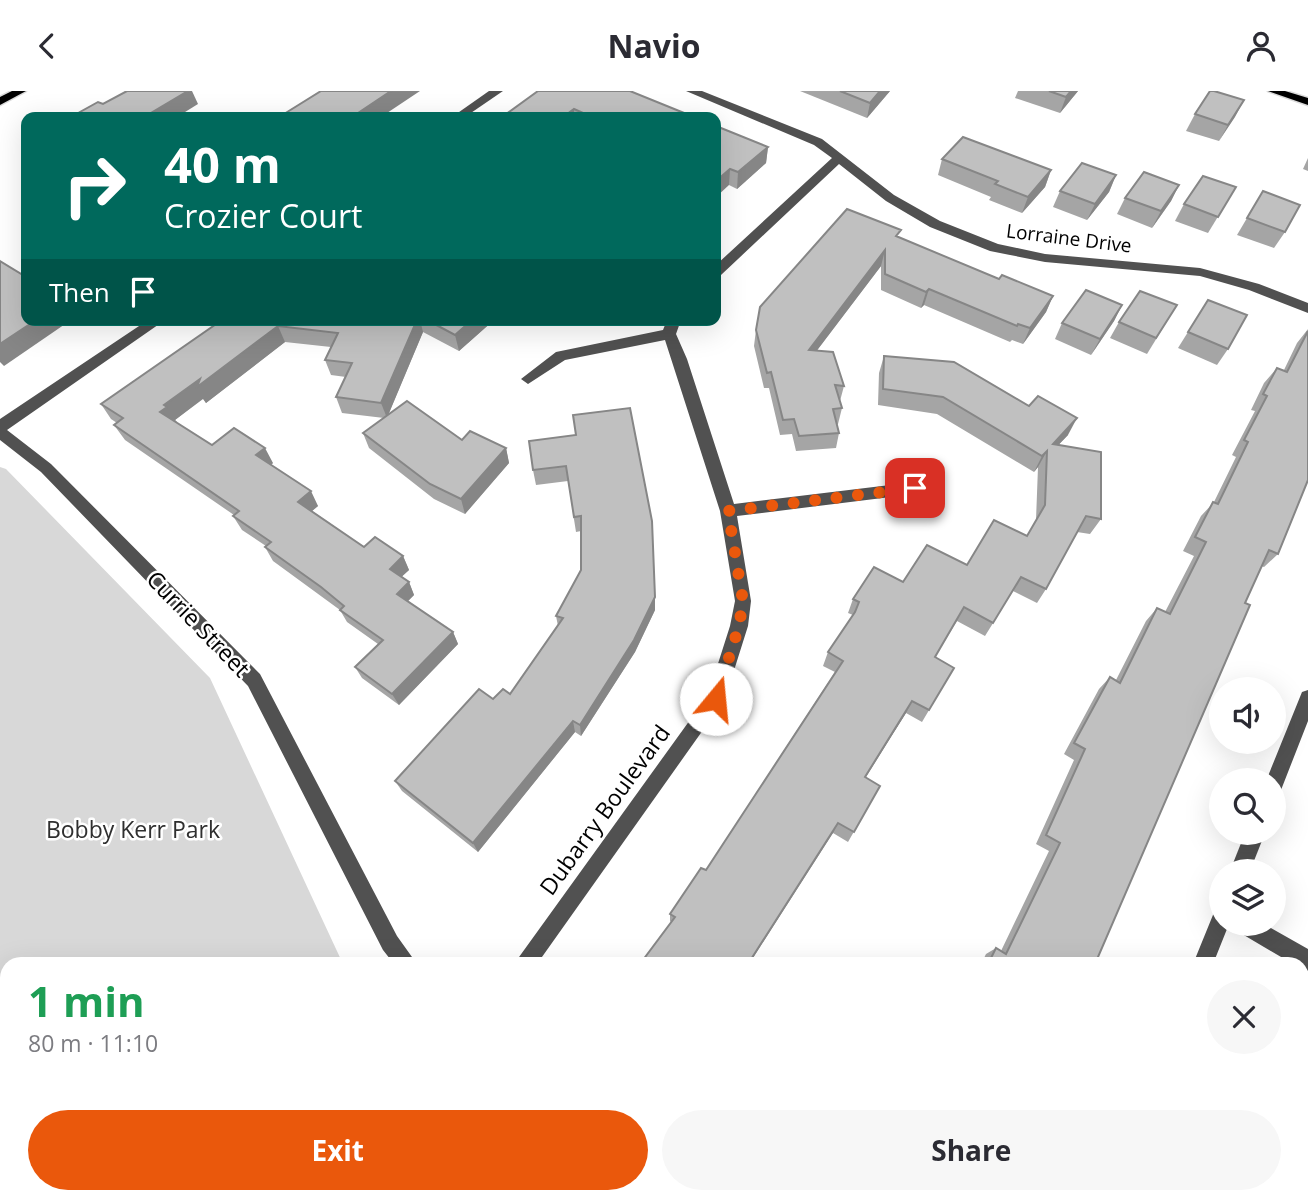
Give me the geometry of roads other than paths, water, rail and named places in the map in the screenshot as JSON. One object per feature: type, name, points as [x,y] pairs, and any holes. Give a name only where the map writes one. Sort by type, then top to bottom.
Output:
[{"type":"main road","points":[[0,102],[20,91]]},
{"type":"main road","points":[[1274,91],[1308,102]]},
{"type":"street","points":[[466,112],[497,91]]},
{"type":"street","name":"Lorraine Drive","points":[[692,91],[818,142],[890,198],[935,224],[995,248],[1045,258],[1200,272],[1254,287],[1308,308]]},
{"type":"street","points":[[721,267],[838,159]]},
{"type":"street","points":[[0,427],[149,326]]},
{"type":"street","points":[[528,379],[561,356],[671,327]]},
{"type":"street","name":"Dubarry Boulevard","points":[[529,957],[716,699],[739,626],[743,601],[728,511],[671,327]]},
{"type":"street","name":"Currie Street","points":[[0,432],[46,468],[254,680],[390,943],[401,957]]},
{"type":"street","points":[[728,511],[915,488]]},
{"type":"street","points":[[1280,768],[1308,698]]},
{"type":"street","points":[[1206,957],[1214,936]]},
{"type":"street","points":[[1265,936],[1301,957]]},
{"type":"park label","name":"Bobby Kerr Park","points":[[133,830]]}]
